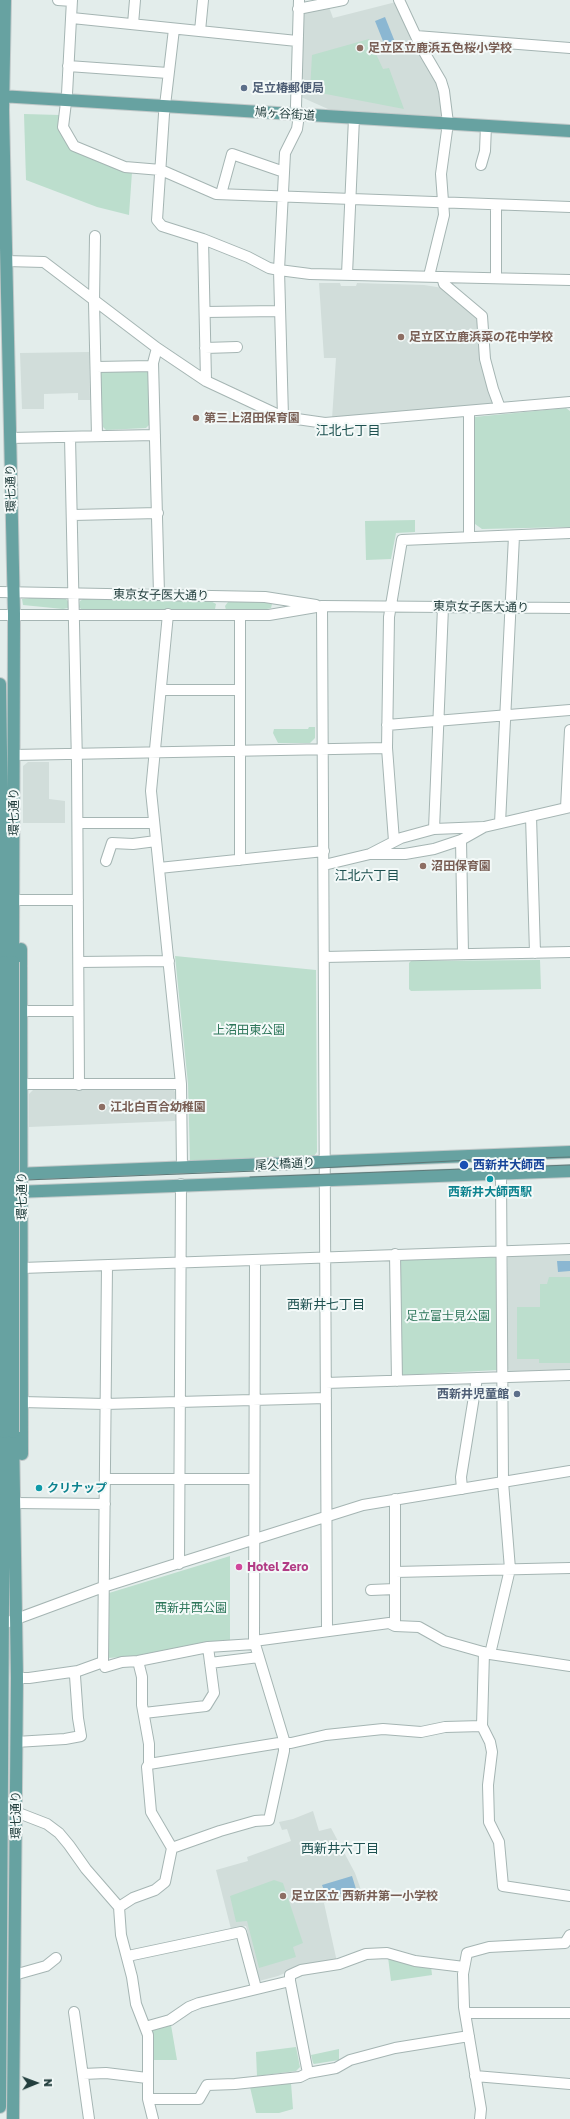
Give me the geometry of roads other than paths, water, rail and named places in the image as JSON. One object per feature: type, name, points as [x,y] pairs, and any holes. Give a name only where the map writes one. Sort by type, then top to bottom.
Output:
[{"type":"main road","name":"環七通り","points":[[5,0],[1,96],[14,592],[14,755],[5,886],[18,900],[21,912],[22,1174],[22,1475],[6,1504],[16,1619],[13,2119]]},
{"type":"main road","name":"鳩ヶ谷街道","points":[[1,96],[570,131]]},
{"type":"main road","name":"環七通り","points":[[0,684],[1,790],[8,962],[9,1432],[2,1624],[0,2108]]},
{"type":"main road","name":"尾久橋通り","points":[[0,1175],[570,1152]]},
{"type":"main road","name":"尾久橋通り","points":[[0,1192],[181,1184],[325,1181],[570,1171]]},
{"type":"main road","points":[[0,2108],[5,2119]]},
{"type":"street","points":[[58,0],[72,1],[72,18],[63,127],[74,146],[125,167],[161,170],[216,194],[570,207]]},
{"type":"street","points":[[133,24],[135,0]]},
{"type":"street","points":[[200,31],[203,0]]},
{"type":"street","points":[[283,417],[278,270],[285,153],[297,128],[298,115],[296,106],[298,4],[343,0]]},
{"type":"street","points":[[399,0],[416,36],[441,81],[444,91],[448,123],[442,174],[444,215],[429,276]]},
{"type":"street","points":[[72,18],[297,41]]},
{"type":"street","points":[[174,29],[164,106],[159,224],[248,257],[269,268],[278,270],[310,274],[496,277],[570,280]]},
{"type":"street","points":[[416,36],[570,48]]},
{"type":"street","points":[[68,66],[168,73]]},
{"type":"street","points":[[347,274],[354,118]]},
{"type":"street","points":[[481,165],[485,151],[486,125]]},
{"type":"street","points":[[221,194],[232,154],[284,172]]},
{"type":"street","points":[[496,205],[496,277]]},
{"type":"street","points":[[95,236],[94,302],[97,436]]},
{"type":"street","points":[[203,240],[206,381]]},
{"type":"street","points":[[6,261],[44,262],[94,302],[157,348],[206,381],[283,417],[325,423],[570,402]]},
{"type":"street","points":[[442,277],[444,284],[482,316],[485,359],[500,408]]},
{"type":"street","points":[[205,312],[279,311]]},
{"type":"street","points":[[205,348],[237,347]]},
{"type":"street","points":[[157,348],[153,366],[159,594]]},
{"type":"street","points":[[96,367],[153,366]]},
{"type":"street","points":[[469,411],[469,537]]},
{"type":"street","points":[[10,438],[155,435]]},
{"type":"street","points":[[70,437],[73,515],[78,823],[79,1085]]},
{"type":"street","points":[[73,515],[158,513]]},
{"type":"street","points":[[394,842],[387,748],[390,607],[402,540],[570,533]]},
{"type":"street","points":[[500,823],[514,536]]},
{"type":"street","name":"東京女子医大通り","points":[[0,592],[265,597],[321,606],[570,608]]},
{"type":"street","points":[[220,596],[220,615]]},
{"type":"street","points":[[321,606],[324,749],[327,1630]]},
{"type":"street","name":"東京女子医大通り","points":[[0,615],[284,614],[321,606]]},
{"type":"street","points":[[434,829],[443,607]]},
{"type":"street","points":[[168,614],[151,791],[181,1084],[182,1168]]},
{"type":"street","points":[[240,615],[240,860]]},
{"type":"street","points":[[161,690],[240,690]]},
{"type":"street","points":[[387,725],[570,710]]},
{"type":"street","points":[[370,854],[394,842],[434,829],[484,827],[568,807],[570,730]]},
{"type":"street","points":[[14,755],[387,748]]},
{"type":"street","points":[[531,816],[535,953]]},
{"type":"street","points":[[78,823],[154,823]]},
{"type":"street","points":[[324,865],[370,854],[413,853],[461,840],[484,827]]},
{"type":"street","points":[[461,840],[463,954]]},
{"type":"street","points":[[106,861],[112,844],[133,844],[156,841]]},
{"type":"street","points":[[159,868],[324,851]]},
{"type":"street","points":[[18,900],[78,900]]},
{"type":"street","points":[[324,957],[570,952]]},
{"type":"street","points":[[79,962],[169,961]]},
{"type":"street","points":[[21,1011],[78,1011]]},
{"type":"street","points":[[21,1084],[181,1084]]},
{"type":"street","points":[[502,1174],[503,1482],[510,1569],[487,1653],[482,1726],[490,1742],[492,1752],[488,1785],[489,1822],[499,1842],[503,1886],[570,1896]]},
{"type":"street","points":[[179,1564],[181,1184]]},
{"type":"street","points":[[22,1268],[108,1266],[325,1256],[570,1249]]},
{"type":"street","points":[[395,1254],[397,1381]]},
{"type":"street","points":[[172,1848],[220,1831],[255,1821],[269,1820],[284,1744],[254,1642],[254,1260]]},
{"type":"street","points":[[108,1266],[105,1404],[106,1479],[103,1587],[103,1662],[105,1667],[122,1662],[138,1661],[208,1647],[254,1642],[380,1623],[389,1623],[395,1626],[419,1627],[444,1641],[487,1653],[570,1666]]},
{"type":"street","points":[[326,1383],[570,1375]]},
{"type":"street","points":[[462,1489],[461,1477],[477,1378]]},
{"type":"street","points":[[22,1402],[105,1404],[326,1398]]},
{"type":"street","points":[[2,1624],[103,1587],[363,1505],[570,1471]]},
{"type":"street","points":[[106,1479],[254,1480]]},
{"type":"street","points":[[395,1499],[395,1626]]},
{"type":"street","points":[[6,1504],[105,1504]]},
{"type":"street","points":[[395,1572],[570,1568]]},
{"type":"street","points":[[371,1590],[395,1589]]},
{"type":"street","points":[[144,1713],[206,1706],[214,1693],[208,1647]]},
{"type":"street","points":[[210,1663],[258,1658]]},
{"type":"street","points":[[119,1907],[133,1898],[155,1890],[165,1882],[172,1848],[151,1812],[142,1677],[138,1661]]},
{"type":"street","points":[[16,1678],[29,1678],[72,1672],[103,1662]]},
{"type":"street","points":[[16,1742],[65,1739],[81,1736],[75,1676],[72,1672]]},
{"type":"street","points":[[149,1764],[284,1744],[326,1735],[383,1729],[421,1732],[445,1727],[482,1726]]},
{"type":"street","points":[[16,1812],[47,1824],[59,1833],[70,1845],[86,1869],[119,1907],[121,1935],[128,1956],[136,2004],[145,2027],[148,2041],[148,2099],[153,2119]]},
{"type":"street","points":[[128,1956],[241,1932],[256,1988]]},
{"type":"street","points":[[480,2119],[481,2109],[466,2013],[464,1967],[467,1953],[479,1949],[565,1943],[570,1935]]},
{"type":"street","points":[[308,2073],[290,1975],[301,1970],[339,1964],[366,1954],[387,1953],[415,1961],[464,1967]]},
{"type":"street","points":[[14,1975],[46,1966],[56,1958]]},
{"type":"street","points":[[145,2027],[170,2020],[189,2007],[256,1988],[290,1981]]},
{"type":"street","points":[[74,2012],[89,2119]]},
{"type":"street","points":[[466,2013],[570,2013]]},
{"type":"street","points":[[148,2099],[200,2099],[207,2085],[294,2078],[308,2073],[336,2068],[350,2060],[395,2048],[469,2036]]},
{"type":"street","points":[[83,2074],[106,2073],[147,2078]]},
{"type":"street","points":[[475,2076],[570,2084]]},
{"type":"water","points":[[385,17],[397,47],[387,51],[375,21]]},
{"type":"water","points":[[557,1261],[570,1261],[570,1271],[558,1272]]},
{"type":"water","points":[[352,1876],[356,1889],[327,1898],[322,1885]]},
{"type":"tram line","points":[[0,1181],[282,1170],[470,1160],[570,1157]]},
{"type":"tram line","points":[[250,1177],[570,1165]]},
{"type":"place","name":"足立区立鹿浜五色桜小学校","points":[[360,48]]},
{"type":"place","name":"足立椿郵便局","points":[[244,88]]},
{"type":"place","name":"足立区立鹿浜菜の花中学校","points":[[401,337]]},
{"type":"place","name":"第三上沼田保育園","points":[[196,418]]},
{"type":"place","name":"沼田保育園","points":[[423,866]]},
{"type":"place","name":"江北白百合幼稚園","points":[[102,1107]]},
{"type":"place","name":"西新井大師西","points":[[464,1165]]},
{"type":"place","name":"西新井大師西駅","points":[[490,1179]]},
{"type":"place","name":"西新井児童館","points":[[517,1394]]},
{"type":"place","name":"クリナップ","points":[[39,1488]]},
{"type":"place","name":"Hotel Zero","points":[[239,1567]]},
{"type":"place","name":"足立区立 西新井第一小学校","points":[[283,1896]]},
{"type":"district","name":"江北七丁目","points":[[348,431]]},
{"type":"district","name":"江北六丁目","points":[[367,876]]},
{"type":"district","name":"西新井七丁目","points":[[326,1305]]},
{"type":"district","name":"西新井六丁目","points":[[340,1849]]},
{"type":"park label","name":"上沼田東公園","points":[[249,1030]]},
{"type":"park label","name":"足立富士見公園","points":[[448,1316]]},
{"type":"park label","name":"西新井西公園","points":[[191,1608]]}]
